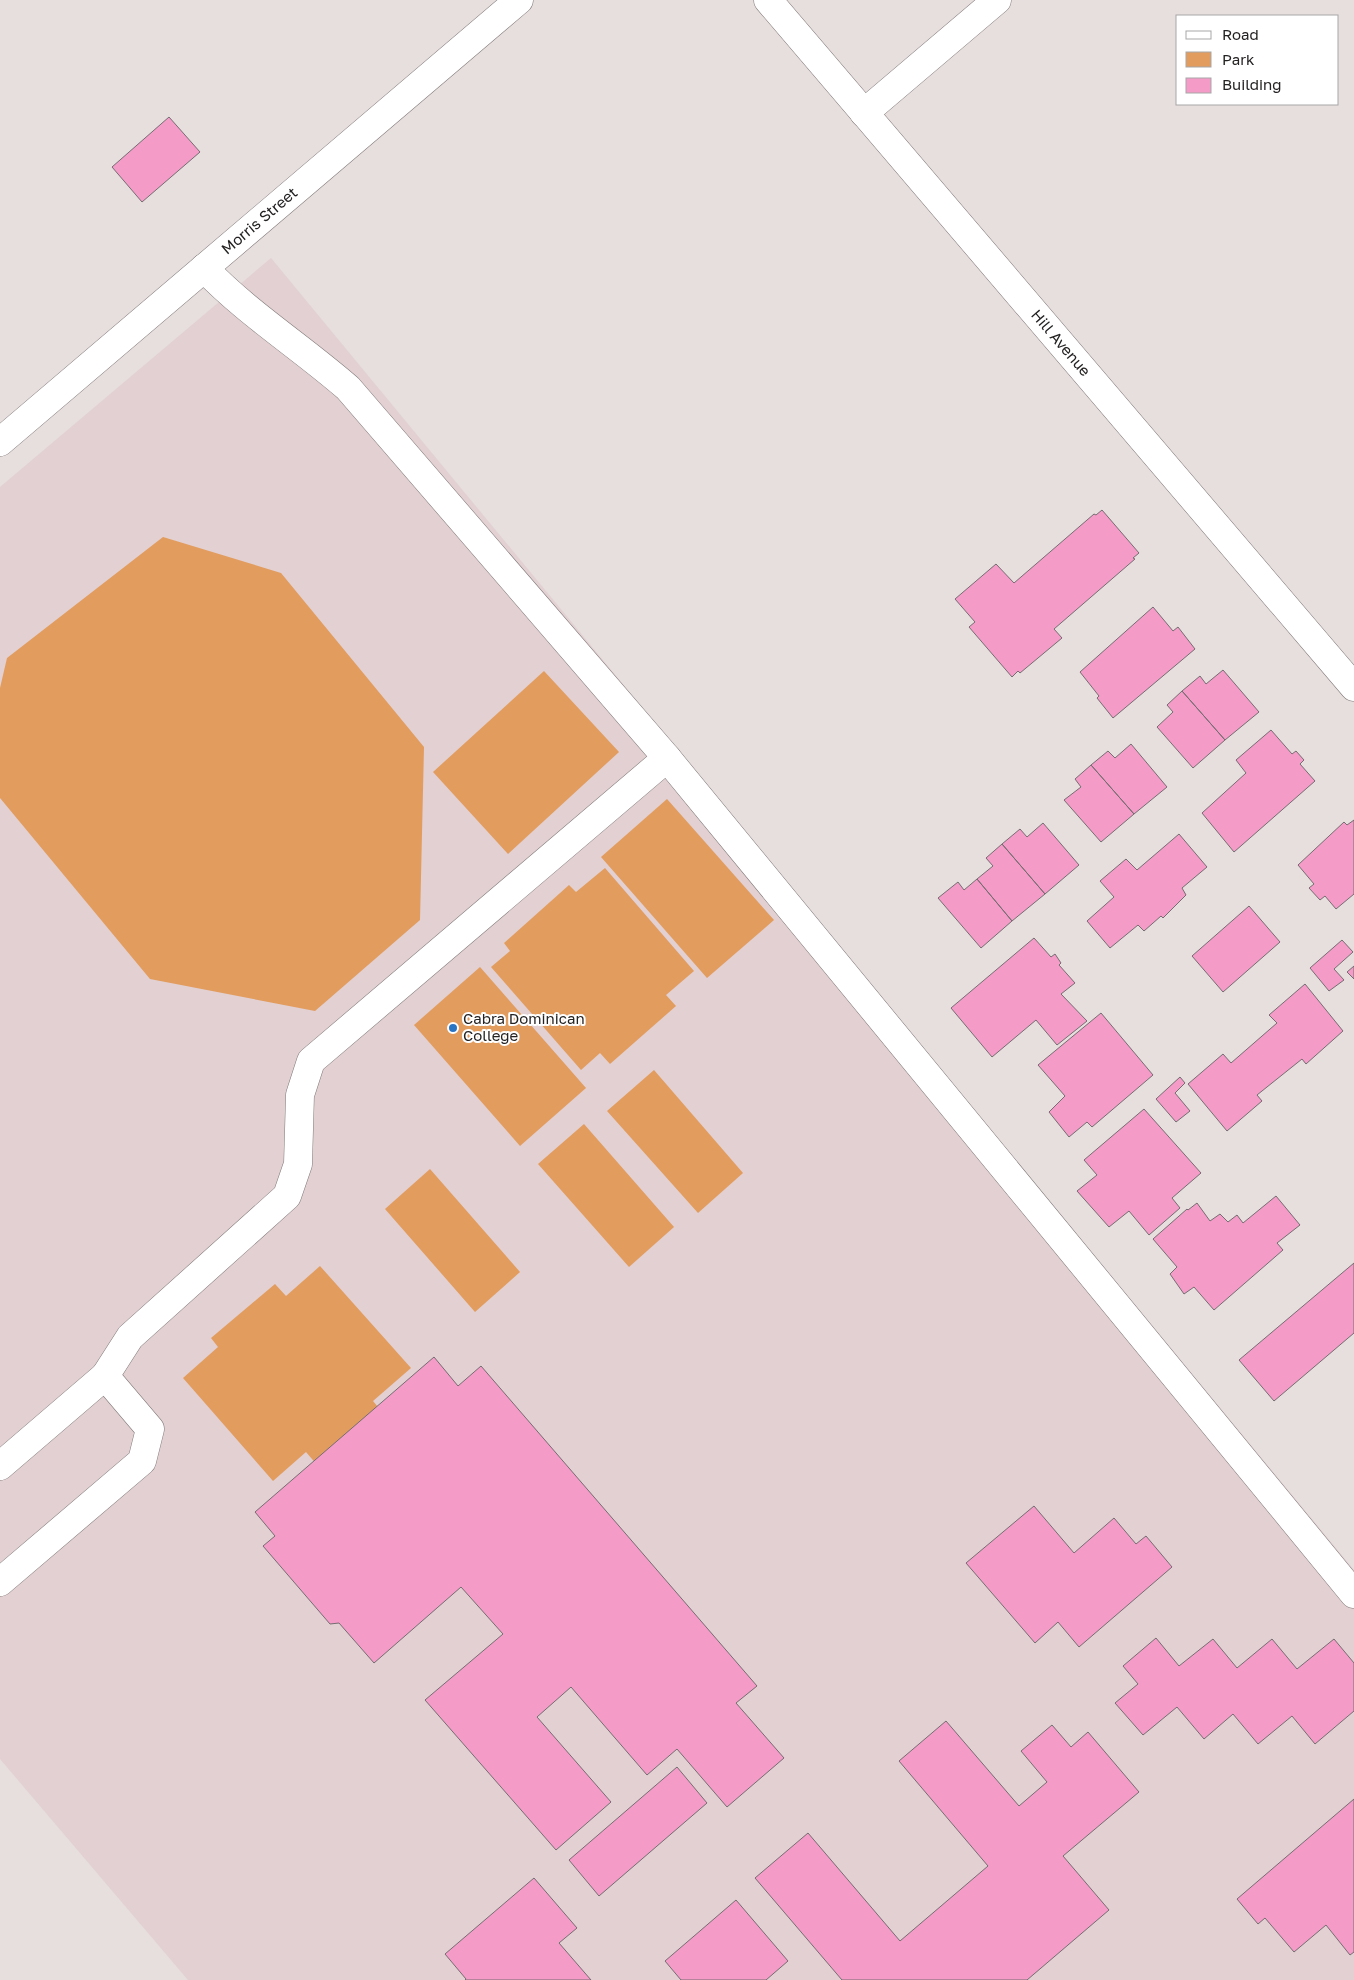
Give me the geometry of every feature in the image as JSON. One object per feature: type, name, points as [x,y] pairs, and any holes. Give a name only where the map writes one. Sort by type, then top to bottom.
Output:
[{"type":"street","name":"Morris Street","points":[[0,442],[519,0]]},
{"type":"street","name":"Hill Avenue","points":[[768,0],[1354,687]]},
{"type":"street","points":[[864,113],[997,0]]},
{"type":"street","points":[[204,268],[229,293],[306,352],[348,388],[666,758],[1354,1594]]},
{"type":"street","points":[[0,1466],[105,1376],[130,1337],[287,1196],[298,1164],[300,1095],[311,1061],[666,758]]},
{"type":"street","points":[[0,1582],[142,1461],[150,1429],[105,1376]]},
{"type":"shaded area","name":"Cabra Dominican College","points":[[271,258],[1354,1570],[1354,1980],[188,1980],[0,1759],[0,487]]},
{"type":"green space","points":[[163,537],[281,573],[424,747],[420,920],[315,1011],[150,979],[0,798],[0,688],[7,658]]},
{"type":"green space","points":[[544,671],[619,752],[508,854],[433,772]]},
{"type":"green space","points":[[667,799],[774,920],[707,978],[601,857]]},
{"type":"green space","points":[[605,868],[694,971],[666,995],[676,1006],[610,1064],[600,1053],[581,1070],[491,967],[510,951],[504,943],[569,885],[576,892]]},
{"type":"green space","points":[[480,967],[586,1088],[520,1146],[414,1025]]},
{"type":"green space","points":[[654,1070],[743,1173],[698,1213],[607,1111]]},
{"type":"green space","points":[[584,1124],[674,1227],[629,1267],[538,1164]]},
{"type":"green space","points":[[430,1169],[520,1272],[475,1312],[385,1209]]},
{"type":"green space","points":[[320,1266],[411,1368],[373,1401],[382,1412],[318,1466],[306,1452],[273,1481],[183,1378],[218,1347],[211,1338],[275,1284],[286,1296]]},
{"type":"building","points":[[169,117],[200,152],[142,202],[112,167]]},
{"type":"building","points":[[1102,510],[1139,553],[1133,558],[1135,559],[1054,629],[1062,638],[1020,673],[1018,671],[1012,677],[969,627],[975,622],[955,599],[996,564],[1014,583],[1094,514],[1096,515]]},
{"type":"building","points":[[1153,607],[1173,631],[1178,627],[1195,649],[1113,718],[1080,672]]},
{"type":"building","points":[[1223,670],[1259,712],[1225,740],[1182,691],[1200,676],[1206,684]]},
{"type":"building","points":[[1182,691],[1225,740],[1193,768],[1157,727],[1173,712],[1167,705]]},
{"type":"building","points":[[1271,730],[1292,754],[1296,751],[1304,760],[1300,764],[1315,781],[1234,852],[1202,813],[1246,773],[1236,760]]},
{"type":"building","points":[[1131,744],[1167,787],[1134,814],[1091,765],[1108,751],[1115,758]]},
{"type":"building","points":[[1091,765],[1134,814],[1101,842],[1064,800],[1081,787],[1075,779]]},
{"type":"building","points":[[1354,820],[1354,894],[1336,909],[1325,896],[1320,900],[1309,888],[1314,884],[1298,865],[1344,822],[1347,825]]},
{"type":"building","points":[[1043,823],[1079,865],[1045,894],[1002,844],[1020,829],[1027,837]]},
{"type":"building","points":[[1179,834],[1207,867],[1182,888],[1186,895],[1163,918],[1161,916],[1144,931],[1138,925],[1110,948],[1087,921],[1114,897],[1100,881],[1126,859],[1137,870]]},
{"type":"building","points":[[1002,844],[1045,894],[1012,921],[977,879],[993,866],[986,858]]},
{"type":"building","points":[[977,879],[1012,921],[981,948],[938,898],[958,882],[964,890]]},
{"type":"building","points":[[1249,906],[1280,942],[1223,992],[1192,956]]},
{"type":"building","points":[[1034,938],[1051,957],[1055,954],[1061,963],[1059,965],[1075,983],[1061,994],[1087,1021],[1057,1045],[1036,1020],[992,1057],[951,1008]]},
{"type":"building","points":[[1342,940],[1353,952],[1334,969],[1344,980],[1329,991],[1310,968]]},
{"type":"building","points":[[1354,966],[1354,979],[1347,972]]},
{"type":"building","points":[[1305,984],[1343,1031],[1306,1064],[1302,1059],[1257,1095],[1262,1101],[1227,1131],[1188,1084],[1223,1054],[1231,1063],[1277,1023],[1269,1015]]},
{"type":"building","points":[[1101,1013],[1153,1075],[1092,1127],[1087,1122],[1069,1137],[1049,1112],[1065,1096],[1038,1065]]},
{"type":"building","points":[[1180,1077],[1185,1083],[1175,1093],[1190,1111],[1176,1122],[1156,1099]]},
{"type":"building","points":[[1144,1109],[1201,1173],[1172,1198],[1180,1208],[1149,1235],[1129,1211],[1109,1227],[1077,1191],[1097,1175],[1084,1160]]},
{"type":"building","points":[[1276,1196],[1300,1225],[1277,1243],[1283,1250],[1214,1310],[1194,1287],[1184,1294],[1170,1274],[1177,1267],[1153,1239],[1187,1209],[1197,1203],[1210,1221],[1220,1214],[1228,1222],[1237,1215],[1243,1223]]},
{"type":"building","points":[[1354,1263],[1354,1333],[1274,1401],[1239,1360]]},
{"type":"building","points":[[434,1357],[458,1386],[481,1366],[757,1686],[736,1703],[784,1758],[727,1807],[677,1749],[647,1775],[571,1687],[537,1717],[611,1802],[556,1850],[425,1700],[503,1634],[461,1587],[374,1663],[339,1623],[330,1624],[263,1546],[275,1536],[255,1512]]},
{"type":"building","points":[[1034,1506],[1074,1553],[1114,1518],[1136,1544],[1146,1536],[1172,1567],[1079,1647],[1058,1622],[1035,1643],[966,1563]]},
{"type":"building","points":[[1156,1638],[1179,1666],[1213,1639],[1237,1668],[1272,1639],[1297,1669],[1334,1639],[1354,1663],[1354,1711],[1315,1744],[1292,1716],[1258,1744],[1233,1714],[1204,1739],[1177,1707],[1143,1735],[1115,1703],[1138,1684],[1123,1666]]},
{"type":"building","points":[[946,1721],[1019,1806],[1047,1782],[1021,1751],[1052,1725],[1071,1747],[1088,1732],[1139,1792],[1063,1856],[1109,1910],[1027,1980],[842,1980],[755,1878],[808,1833],[900,1941],[988,1866],[899,1761]]},
{"type":"building","points":[[677,1767],[707,1803],[599,1896],[569,1860]]},
{"type":"building","points":[[1354,1799],[1354,1952],[1350,1955],[1326,1925],[1294,1952],[1265,1918],[1258,1924],[1237,1899]]},
{"type":"building","points":[[534,1878],[577,1928],[559,1943],[591,1980],[465,1980],[445,1954]]},
{"type":"building","points":[[736,1900],[788,1961],[766,1980],[681,1980],[665,1961]]},
{"type":"place","name":"Cabra Dominican College","points":[[453,1028]]}]
